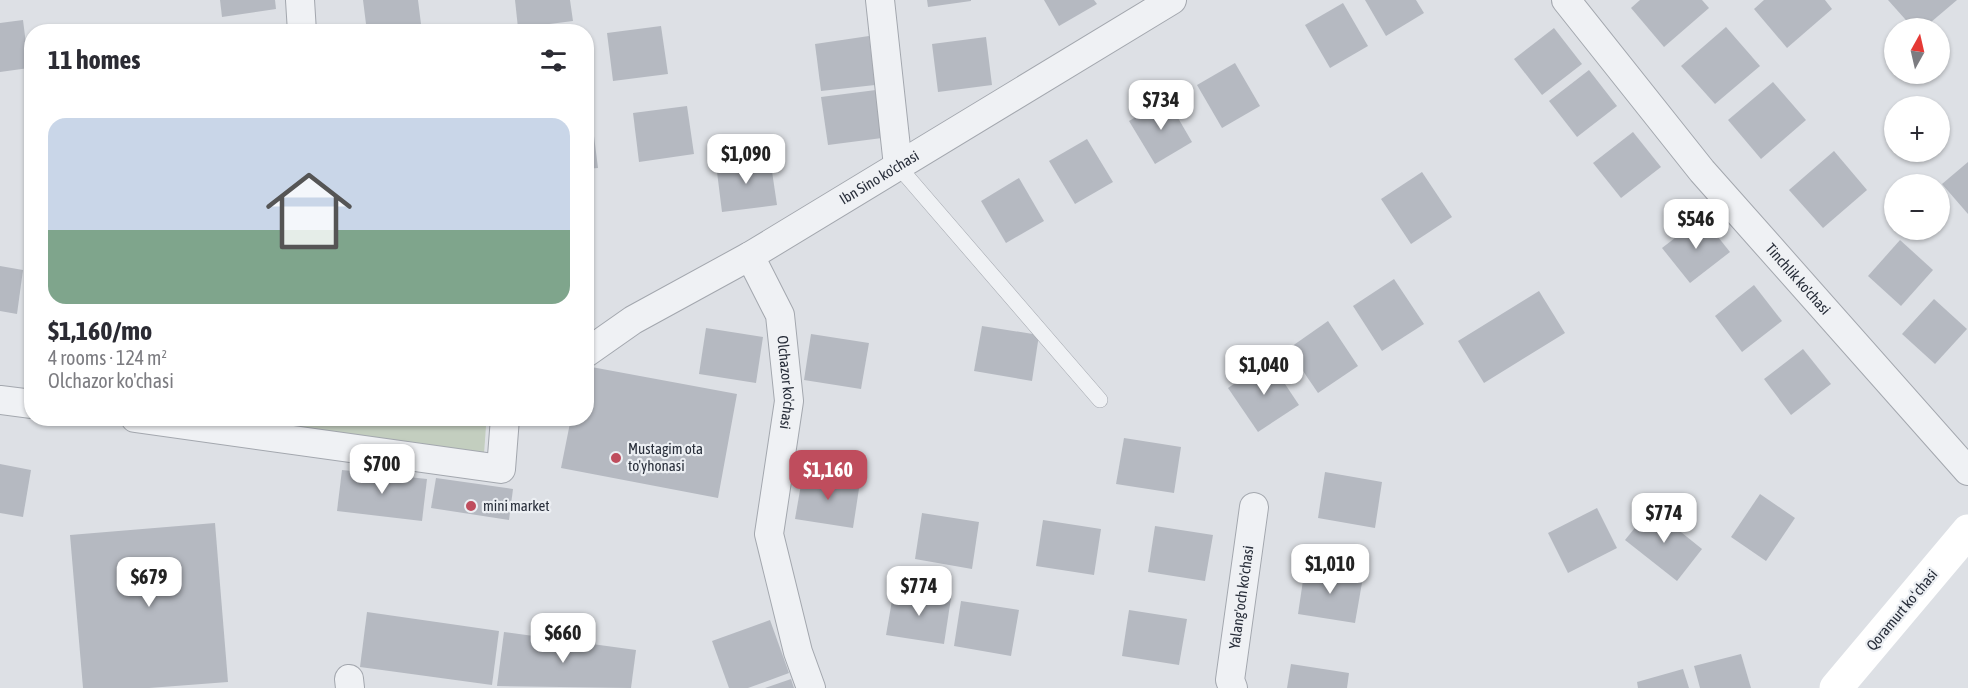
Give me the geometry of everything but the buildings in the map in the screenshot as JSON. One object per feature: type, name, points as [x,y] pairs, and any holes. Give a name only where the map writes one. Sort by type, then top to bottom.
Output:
[{"type":"main road","name":"Qoramurt koʻchasi","points":[[1836,688],[1968,531]]},
{"type":"main road","name":"Qoramurt koʻchasi","points":[[1850,688],[1968,550]]},
{"type":"street","points":[[300,0],[302,24]]},
{"type":"street","points":[[880,0],[898,166]]},
{"type":"street","name":"Ibn Sino ko'chasi","points":[[594,347],[633,320],[750,256],[1172,0]]},
{"type":"street","name":"Tinchlik ko'chasi","points":[[1566,0],[1702,171],[1968,471]]},
{"type":"street","name":"Olchazor ko'chasi","points":[[750,256],[780,315],[789,401],[769,534],[798,652],[811,688]]},
{"type":"street","points":[[0,398],[24,397]]},
{"type":"street","points":[[0,398],[24,402]]},
{"type":"street","points":[[192,426],[501,469],[505,426]]},
{"type":"street","name":"Yalang'och ko'chasi","points":[[1233,688],[1230,680],[1254,507]]},
{"type":"lane","points":[[898,166],[1100,400]]},
{"type":"green space","points":[[272,426],[486,426],[484,454]]},
{"type":"place","name":"Mustagim ota to'yhonasi","points":[[616,458]]},
{"type":"place","name":"mini market","points":[[471,506]]}]
